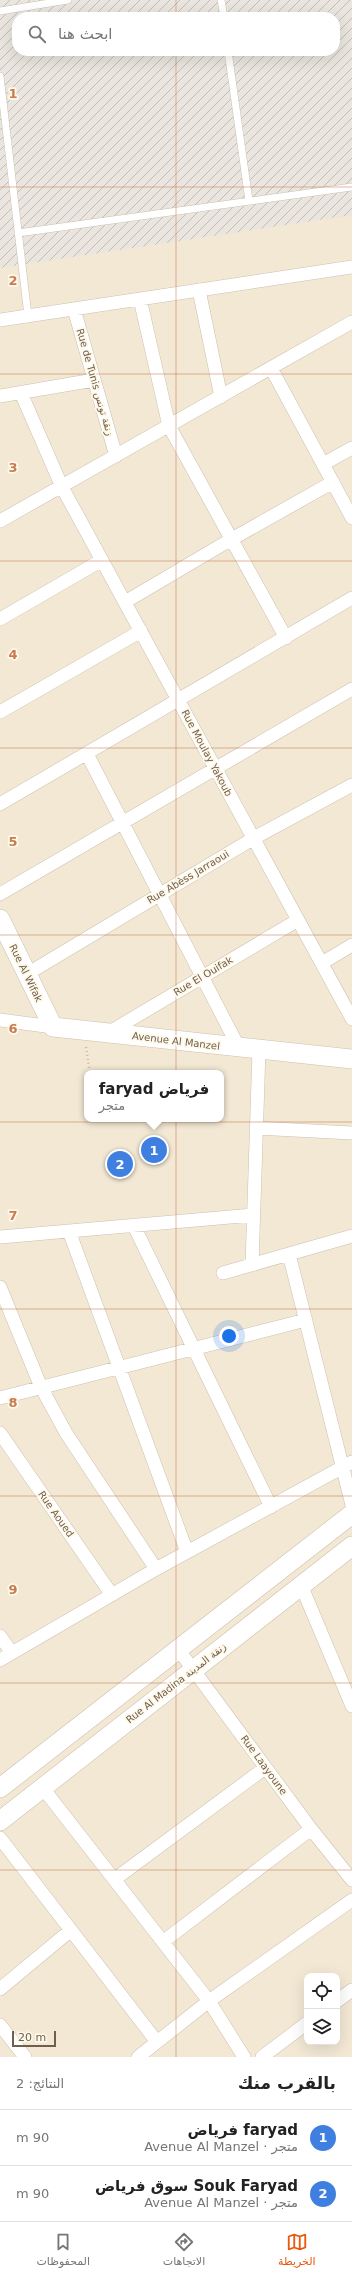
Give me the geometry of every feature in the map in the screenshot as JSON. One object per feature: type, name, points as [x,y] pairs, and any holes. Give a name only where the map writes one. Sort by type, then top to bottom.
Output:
[{"type":"main road","name":"Rue Al Wifak","points":[[0,919],[53,1027]]},
{"type":"main road","name":"Avenue Al Manzel","points":[[53,1027],[352,1060]]},
{"type":"main road","points":[[0,1788],[352,1514]]},
{"type":"main road","name":"Rue Al Madina زنقة المدينة","points":[[0,1821],[352,1546]]},
{"type":"street","points":[[0,320],[352,267]]},
{"type":"street","points":[[199,290],[221,397]]},
{"type":"street","points":[[140,299],[169,426],[230,540],[286,638]]},
{"type":"street","name":"Rue de Tunis زنقة تونس","points":[[74,309],[116,456]]},
{"type":"street","points":[[1,517],[62,487],[352,322]]},
{"type":"street","points":[[271,368],[352,518]]},
{"type":"street","points":[[0,396],[94,380]]},
{"type":"street","name":"Rue Moulay Yakoub","points":[[21,393],[62,487],[352,1019]]},
{"type":"street","points":[[323,464],[352,448]]},
{"type":"street","points":[[125,602],[230,540],[333,482]]},
{"type":"street","points":[[0,619],[102,560]]},
{"type":"street","points":[[0,804],[179,701],[352,598]]},
{"type":"street","points":[[0,712],[141,631]]},
{"type":"street","points":[[0,894],[352,689]]},
{"type":"street","points":[[87,754],[239,1048]]},
{"type":"street","name":"Rue Abèss Jarraoui","points":[[27,974],[254,838],[352,784]]},
{"type":"street","name":"Rue El Ouifak","points":[[108,1033],[298,920]]},
{"type":"street","points":[[322,962],[352,945]]},
{"type":"street","name":"Avenue Al Manzel","points":[[0,1020],[53,1027]]},
{"type":"street","points":[[252,1265],[259,1050]]},
{"type":"street","points":[[256,1128],[352,1133]]},
{"type":"street","points":[[0,1237],[253,1215]]},
{"type":"street","points":[[134,1226],[271,1507]]},
{"type":"street","points":[[69,1231],[187,1552]]},
{"type":"street","points":[[223,1273],[352,1236]]},
{"type":"street","points":[[289,1254],[347,1464],[352,1505]]},
{"type":"street","points":[[0,1287],[41,1387],[66,1433],[156,1569]]},
{"type":"street","points":[[0,1398],[306,1320]]},
{"type":"street","name":"Rue Aoued","points":[[0,1433],[112,1595]]},
{"type":"street","points":[[0,1660],[156,1569],[347,1464]]},
{"type":"street","points":[[301,1585],[352,1706]]},
{"type":"street","points":[[0,1636],[12,1653]]},
{"type":"street","name":"Rue Laayoune","points":[[178,1649],[311,1829],[346,1863],[352,1880]]},
{"type":"street","points":[[116,1879],[266,1768]]},
{"type":"street","points":[[42,1787],[116,1879],[210,2001],[244,2057]]},
{"type":"street","points":[[164,1941],[311,1829]]},
{"type":"street","points":[[0,1838],[157,2042]]},
{"type":"street","points":[[138,2057],[210,2001],[352,1900]]},
{"type":"street","points":[[0,1989],[71,1930]]},
{"type":"street","points":[[340,1999],[352,1990]]},
{"type":"street","points":[[0,2025],[25,2057]]},
{"type":"street","points":[[262,2057],[304,2025]]},
{"type":"lane","points":[[0,11],[68,0]]},
{"type":"lane","points":[[221,0],[223,12]]},
{"type":"lane","points":[[229,56],[250,201]]},
{"type":"lane","points":[[0,76],[28,316]]},
{"type":"lane","points":[[18,233],[352,187]]},
{"type":"path","points":[[84,1030],[90,1070]]},
{"type":"shaded area","points":[[0,0],[352,0],[352,2057],[0,2057]]},
{"type":"shaded area","points":[[0,0],[352,0],[352,215],[0,268]]},
{"type":"place","name":"faryad فرياض","points":[[154,1150]]},
{"type":"place","name":"Souk Faryad سوق فرياض","points":[[120,1164]]}]
